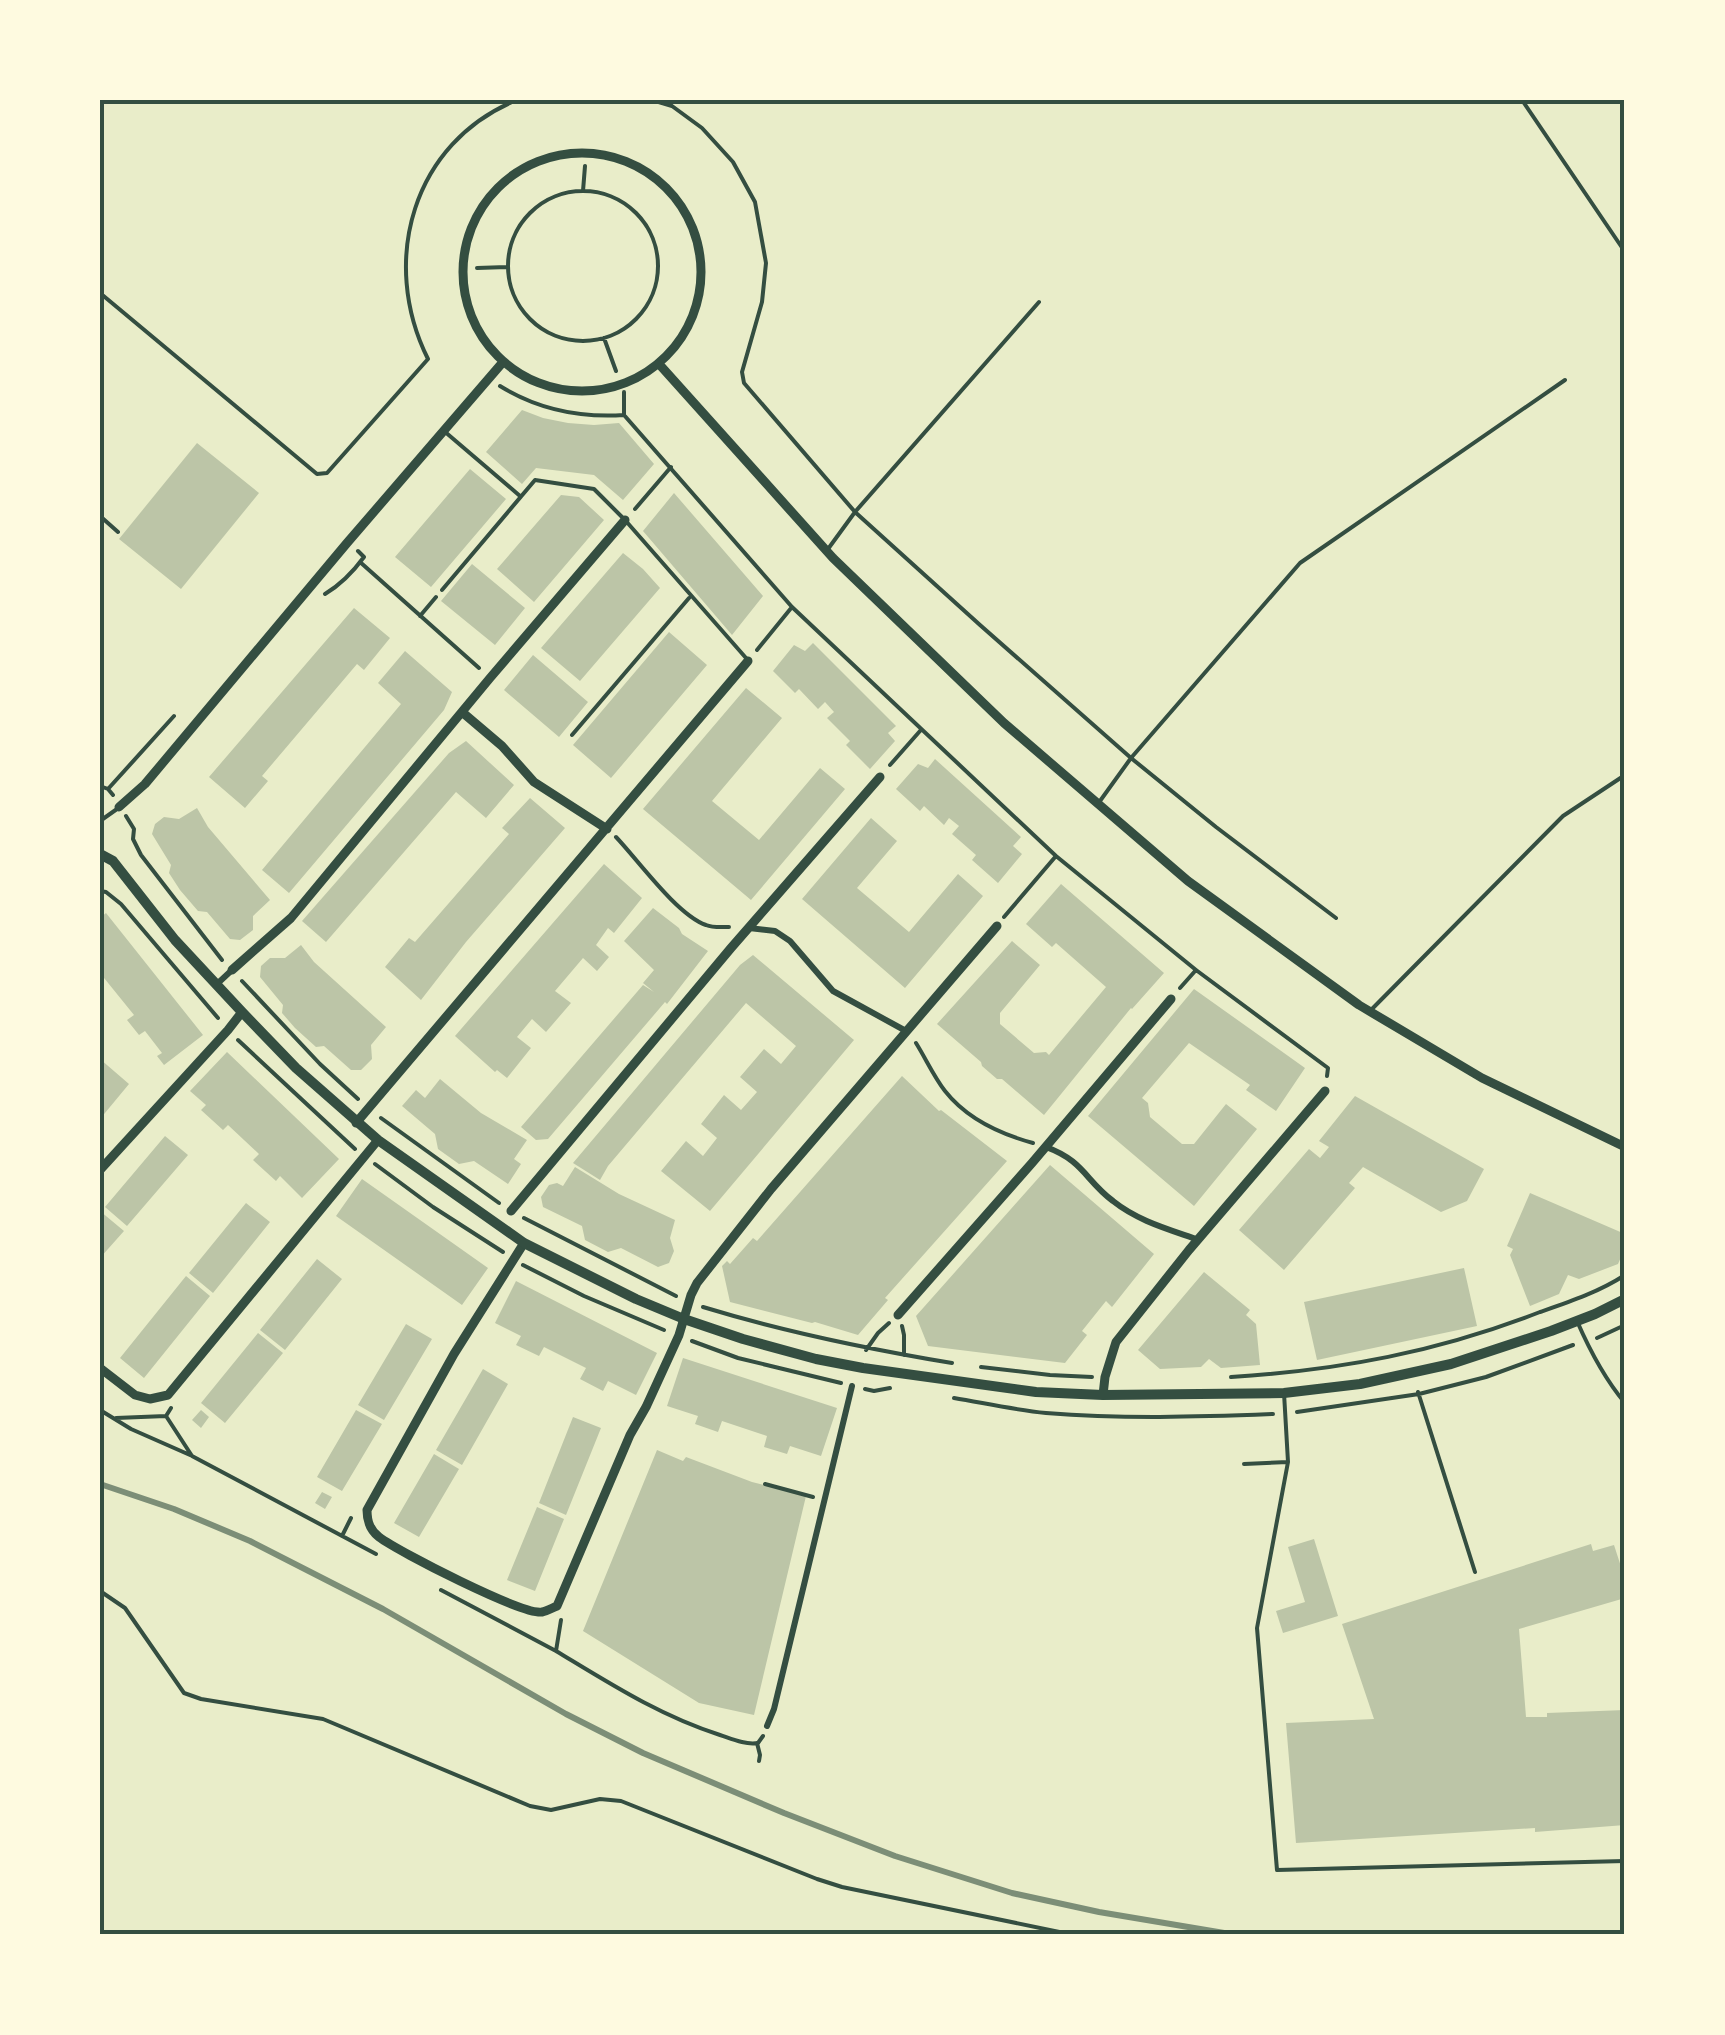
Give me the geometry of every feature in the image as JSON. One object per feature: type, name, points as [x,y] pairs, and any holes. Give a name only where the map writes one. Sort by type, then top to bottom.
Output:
[{"type":"street","points":[[584,153],[621,159],[656,178],[680,204],[696,236],[701,270],[696,305],[682,337],[659,364],[630,382],[598,391],[564,390],[532,380],[503,362],[480,335],[466,303],[462,268],[468,234],[484,202],[509,177],[544,159],[584,153]]},
{"type":"street","points":[[119,807],[145,784],[503,362]]},
{"type":"street","points":[[659,364],[827,551],[1004,723],[1188,880],[1370,1012],[1482,1078],[1625,1148]]},
{"type":"street","points":[[217,984],[291,918],[626,520]]},
{"type":"street","points":[[356,1122],[748,661]]},
{"type":"street","points":[[462,712],[502,746],[534,782],[606,829]]},
{"type":"street","points":[[500,1228],[511,1210],[880,776]]},
{"type":"street","points":[[101,850],[175,940],[242,1012],[296,1068],[378,1140],[500,1228],[582,1274],[684,1319],[780,1349],[863,1368],[1036,1392],[1284,1393],[1360,1384],[1451,1364],[1577,1321],[1625,1299]]},
{"type":"street","points":[[524,1243],[454,1354],[366,1510],[367,1521],[378,1536],[460,1580],[524,1609],[541,1612],[557,1606],[630,1435],[678,1335],[691,1296],[710,1266],[771,1189],[997,926]]},
{"type":"street","points":[[749,928],[775,931],[790,941],[834,991],[907,1032]]},
{"type":"street","points":[[898,1315],[1171,999]]},
{"type":"street","points":[[100,1170],[242,1012]]},
{"type":"street","points":[[1104,1395],[1116,1342],[1325,1092]]},
{"type":"street","points":[[100,1368],[135,1395],[150,1400],[168,1394],[378,1140]]},
{"type":"street","points":[[1045,1147],[1062,1152],[1080,1165],[1108,1198],[1136,1218],[1198,1240]]},
{"type":"street","points":[[767,1726],[852,1386]]},
{"type":"lane","points":[[100,293],[317,474],[327,473],[428,358],[416,335],[406,288],[405,245],[415,204],[454,139],[480,119],[518,100]]},
{"type":"lane","points":[[652,100],[672,106],[702,128],[733,162],[754,202],[766,263],[762,302],[742,372],[744,383],[855,512],[1131,758],[1336,918]]},
{"type":"lane","points":[[827,551],[855,512],[1038,302]]},
{"type":"lane","points":[[1098,804],[1131,758],[1300,562],[1565,380]]},
{"type":"lane","points":[[444,431],[521,497]]},
{"type":"lane","points":[[442,590],[536,480],[594,489],[626,520],[748,661]]},
{"type":"lane","points":[[100,516],[118,532]]},
{"type":"lane","points":[[572,735],[690,596]]},
{"type":"lane","points":[[1370,1012],[1563,816],[1625,775]]},
{"type":"lane","points":[[100,821],[119,807]]},
{"type":"lane","points":[[1577,1321],[1589,1349],[1625,1403]]},
{"type":"lane","points":[[1284,1393],[1288,1462],[1257,1628],[1278,1870],[1625,1861]]},
{"type":"lane","points":[[1244,1464],[1288,1462]]},
{"type":"path","points":[[1522,100],[1625,252]]},
{"type":"path","points":[[583,190],[584,166]]},
{"type":"path","points":[[583,190],[606,194],[632,208],[650,231],[658,260],[655,289],[630,325],[604,338],[575,341],[560,338],[534,323],[516,300],[508,267],[511,243],[525,217],[548,198],[583,190]]},
{"type":"path","points":[[477,268],[508,267]]},
{"type":"path","points":[[604,338],[616,371]]},
{"type":"path","points":[[488,379],[547,409],[571,414],[624,415]]},
{"type":"path","points":[[624,392],[624,415],[792,608],[1056,856],[1196,970],[1328,1068],[1325,1092]]},
{"type":"path","points":[[626,520],[671,467]]},
{"type":"path","points":[[358,551],[364,556]]},
{"type":"path","points":[[360,562],[490,678]]},
{"type":"path","points":[[420,616],[442,590]]},
{"type":"path","points":[[748,661],[792,608]]},
{"type":"path","points":[[108,789],[174,716]]},
{"type":"path","points":[[880,776],[921,729]]},
{"type":"path","points":[[100,786],[113,795]]},
{"type":"path","points":[[129,821],[141,855],[157,875]]},
{"type":"path","points":[[606,829],[692,917],[711,926],[749,928]]},
{"type":"path","points":[[997,926],[1056,856]]},
{"type":"path","points":[[100,891],[121,904],[228,1030],[292,1093]]},
{"type":"path","points":[[1171,999],[1196,970]]},
{"type":"path","points":[[907,1032],[943,1089],[961,1109],[986,1126],[1045,1147]]},
{"type":"path","points":[[299,1042],[320,1064]]},
{"type":"path","points":[[1228,1377],[1318,1370],[1470,1338],[1578,1298],[1625,1275]]},
{"type":"path","points":[[866,1349],[898,1315],[904,1355]]},
{"type":"path","points":[[758,1323],[866,1349],[968,1366],[1105,1377]]},
{"type":"path","points":[[1594,1338],[1625,1325]]},
{"type":"path","points":[[696,1343],[814,1378]]},
{"type":"path","points":[[1298,1412],[1395,1400],[1486,1377],[1564,1348]]},
{"type":"path","points":[[166,1416],[175,1402],[168,1394]]},
{"type":"path","points":[[1421,1404],[1475,1572]]},
{"type":"path","points":[[100,1410],[131,1429],[210,1463],[376,1554]]},
{"type":"path","points":[[115,1418],[166,1416]]},
{"type":"path","points":[[166,1416],[192,1456]]},
{"type":"path","points":[[764,1484],[806,1494]]},
{"type":"path","points":[[100,1591],[124,1608],[184,1693],[323,1719],[530,1806],[551,1810],[600,1798],[621,1801],[818,1880],[1074,1935]]},
{"type":"path","points":[[443,1591],[556,1651],[646,1705],[711,1732],[757,1744]]},
{"type":"path","points":[[556,1651],[562,1621],[557,1606]]},
{"type":"path","points":[[759,1761],[757,1744],[767,1726]]},
{"type":"building","points":[[522,410],[568,423],[619,423],[654,464],[623,500],[594,475],[536,468],[522,484],[486,452]]},
{"type":"building","points":[[197,443],[259,493],[181,589],[119,539]]},
{"type":"building","points":[[470,469],[506,499],[431,587],[395,557]]},
{"type":"building","points":[[674,493],[763,596],[732,635],[643,531]]},
{"type":"building","points":[[561,495],[579,497],[604,520],[534,602],[497,569]]},
{"type":"building","points":[[623,553],[660,588],[580,681],[541,648]]},
{"type":"building","points":[[472,564],[525,608],[495,645],[441,601]]},
{"type":"building","points":[[354,608],[390,638],[364,670],[357,664],[262,776],[268,781],[245,808],[209,777]]},
{"type":"building","points":[[669,632],[707,665],[611,778],[573,745]]},
{"type":"building","points":[[813,643],[896,726],[888,733],[895,741],[870,769],[827,718],[834,712],[825,702],[818,709],[799,689],[795,693],[773,671],[794,645],[805,651]]},
{"type":"building","points":[[405,651],[452,692],[444,710],[289,893],[262,870],[401,704],[378,683]]},
{"type":"building","points":[[533,655],[588,702],[559,737],[504,690]]},
{"type":"building","points":[[746,688],[782,718],[712,801],[759,840],[820,768],[845,789],[751,900],[643,809]]},
{"type":"building","points":[[466,741],[514,785],[486,818],[456,792],[326,942],[302,921],[449,753]]},
{"type":"building","points":[[935,759],[1021,837],[1013,846],[1022,854],[998,883],[972,860],[976,855],[952,834],[959,826],[949,818],[944,825],[924,806],[920,811],[896,789],[918,764],[928,768]]},
{"type":"building","points":[[530,798],[565,828],[421,1000],[385,967],[409,938],[415,942],[509,834],[502,828]]},
{"type":"building","points":[[197,808],[208,827],[270,900],[253,916],[253,930],[240,940],[230,939],[207,912],[198,911],[180,890],[169,873],[171,865],[152,834],[155,824],[164,817],[179,819]]},
{"type":"building","points":[[871,818],[897,841],[857,888],[909,932],[958,874],[983,896],[905,988],[802,899]]},
{"type":"building","points":[[604,864],[642,898],[614,933],[608,928],[596,945],[609,957],[597,971],[583,958],[555,991],[571,1003],[546,1032],[532,1019],[517,1037],[531,1048],[507,1078],[455,1036]]},
{"type":"building","points":[[1061,884],[1164,973],[1044,1115],[1002,1079],[997,1079],[937,1024],[1012,941],[1040,965],[1000,1013],[1000,1024],[1034,1053],[1049,1055],[1106,987],[1056,943],[1052,947],[1026,924]]},
{"type":"building","points":[[653,908],[708,951],[667,1004],[548,1139],[536,1140],[521,1127],[643,985],[654,992],[643,983],[654,970],[624,941]]},
{"type":"building","points":[[106,913],[203,1035],[164,1065],[157,1056],[162,1053],[145,1031],[139,1035],[127,1020],[134,1015],[100,973],[100,918]]},
{"type":"building","points":[[301,945],[314,962],[386,1027],[371,1045],[372,1059],[361,1070],[351,1070],[295,1028],[282,1013],[283,1005],[260,977],[261,966],[270,958],[285,958]]},
{"type":"building","points":[[753,955],[854,1040],[710,1211],[661,1171],[686,1141],[703,1156],[717,1138],[701,1124],[724,1095],[741,1110],[757,1092],[740,1077],[764,1049],[781,1064],[796,1046],[746,1003],[600,1180],[573,1163],[740,965]]},
{"type":"building","points":[[1194,989],[1305,1068],[1276,1111],[1246,1090],[1250,1085],[1189,1043],[1142,1098],[1148,1103],[1150,1117],[1182,1144],[1194,1144],[1226,1104],[1257,1129],[1194,1206],[1088,1116]]},
{"type":"building","points":[[227,1052],[339,1159],[302,1198],[280,1176],[276,1181],[253,1160],[259,1154],[228,1125],[223,1130],[201,1110],[206,1105],[190,1091]]},
{"type":"building","points":[[100,1059],[129,1084],[100,1119]]},
{"type":"building","points":[[902,1076],[939,1111],[1007,1161],[885,1298],[888,1300],[858,1335],[730,1302],[722,1266],[727,1261],[730,1264],[753,1238],[757,1241]]},
{"type":"building","points":[[440,1079],[481,1113],[527,1140],[514,1159],[521,1164],[508,1184],[474,1161],[459,1164],[438,1149],[435,1134],[402,1106],[416,1090],[425,1098]]},
{"type":"building","points":[[1355,1096],[1484,1169],[1467,1201],[1441,1212],[1363,1167],[1349,1183],[1355,1188],[1284,1270],[1239,1230],[1309,1149],[1320,1158],[1329,1147],[1319,1141]]},
{"type":"building","points":[[165,1136],[188,1155],[127,1226],[105,1207]]},
{"type":"building","points":[[1050,1165],[1154,1254],[1112,1307],[1106,1301],[1082,1331],[1087,1335],[1065,1363],[928,1346],[916,1316]]},
{"type":"building","points":[[575,1167],[619,1194],[675,1220],[670,1238],[674,1251],[669,1263],[658,1267],[621,1248],[608,1252],[585,1240],[582,1226],[543,1207],[541,1197],[549,1185],[563,1186]]},
{"type":"building","points":[[362,1179],[488,1268],[462,1305],[336,1216]]},
{"type":"building","points":[[1530,1193],[1625,1234],[1625,1248],[1618,1264],[1579,1279],[1568,1275],[1559,1294],[1530,1306],[1510,1255],[1513,1249],[1507,1246]]},
{"type":"building","points":[[246,1203],[270,1222],[213,1293],[189,1273]]},
{"type":"building","points":[[100,1211],[124,1231],[100,1258]]},
{"type":"building","points":[[317,1259],[342,1279],[285,1350],[260,1330]]},
{"type":"building","points":[[1464,1268],[1477,1326],[1317,1360],[1304,1302]]},
{"type":"building","points":[[1204,1272],[1250,1310],[1246,1315],[1256,1324],[1260,1365],[1221,1368],[1209,1359],[1201,1367],[1160,1369],[1138,1350]]},
{"type":"building","points":[[186,1276],[210,1296],[144,1378],[120,1358]]},
{"type":"building","points":[[516,1281],[657,1353],[636,1395],[608,1381],[603,1391],[580,1379],[586,1368],[544,1347],[539,1356],[516,1345],[521,1336],[495,1323]]},
{"type":"building","points":[[406,1324],[432,1339],[384,1420],[358,1405]]},
{"type":"building","points":[[258,1333],[283,1353],[225,1423],[201,1403]]},
{"type":"building","points":[[683,1358],[837,1408],[821,1456],[790,1446],[787,1454],[764,1447],[767,1436],[722,1421],[718,1432],[695,1424],[698,1416],[667,1406]]},
{"type":"building","points":[[483,1369],[508,1384],[462,1465],[436,1450]]},
{"type":"building","points":[[201,1410],[209,1417],[201,1428],[192,1420]]},
{"type":"building","points":[[356,1410],[382,1424],[342,1491],[317,1477]]},
{"type":"building","points":[[573,1417],[601,1428],[566,1515],[539,1503]]},
{"type":"building","points":[[657,1450],[806,1496],[754,1715],[699,1703],[583,1631]]},
{"type":"building","points":[[434,1454],[459,1469],[419,1537],[394,1523]]},
{"type":"building","points":[[322,1492],[332,1497],[325,1509],[315,1503]]},
{"type":"building","points":[[537,1507],[564,1519],[535,1591],[507,1580]]},
{"type":"building","points":[[1314,1539],[1338,1616],[1283,1633],[1276,1611],[1305,1602],[1288,1547]]},
{"type":"building","points":[[1591,1544],[1593,1551],[1614,1545],[1625,1579],[1625,1598],[1519,1629],[1526,1717],[1625,1710],[1625,1825],[1296,1843],[1286,1723],[1374,1719],[1342,1624]]},
{"type":"railway","points":[[100,1484],[250,1541],[383,1609],[566,1714],[643,1753],[784,1813],[895,1856],[1012,1893],[1236,1935]]}]
